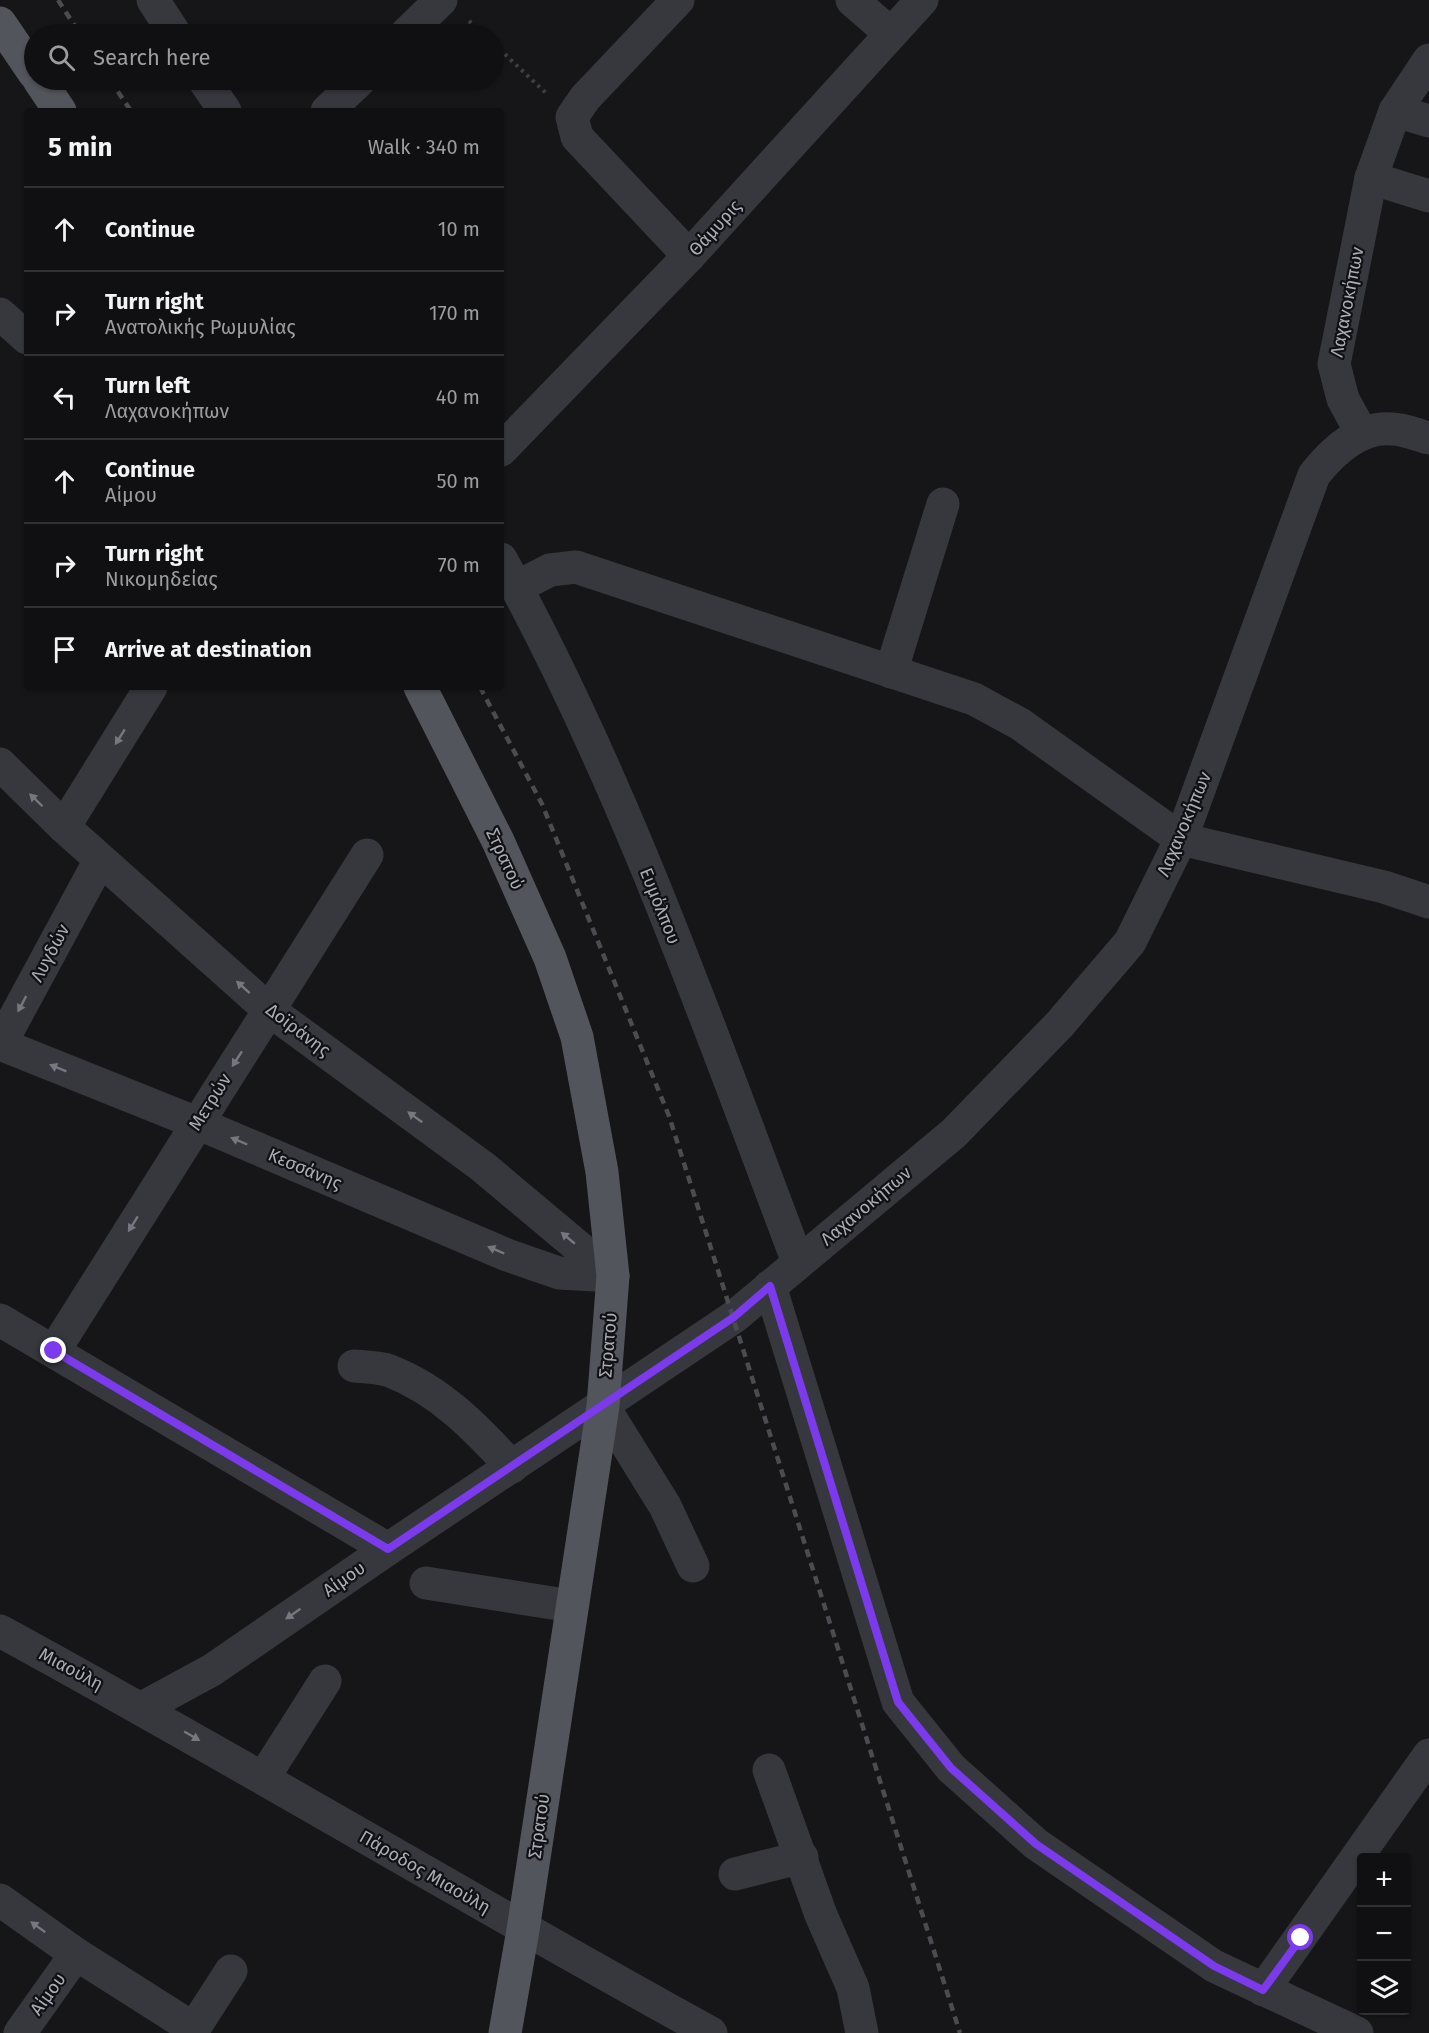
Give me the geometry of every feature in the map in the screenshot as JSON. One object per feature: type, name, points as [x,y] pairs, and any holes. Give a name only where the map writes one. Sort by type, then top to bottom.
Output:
[{"type":"main road","points":[[0,23],[24,58]]},
{"type":"main road","points":[[46,90],[58,108]]},
{"type":"main road","name":"Στρατού","points":[[422,690],[498,842],[550,958],[577,1037],[602,1172],[613,1276],[603,1406],[523,1930],[505,2033]]},
{"type":"street","points":[[153,0],[169,24]]},
{"type":"street","points":[[416,24],[441,0]]},
{"type":"street","points":[[678,0],[585,98],[572,117],[577,137],[689,256]]},
{"type":"street","points":[[852,0],[890,33]]},
{"type":"street","name":"Θάμυρις","points":[[504,447],[689,256],[922,0]]},
{"type":"street","name":"Λαχανοκήπων","points":[[603,1406],[734,1317],[954,1133],[1059,1025],[1130,942],[1181,839],[1314,475],[1333,451],[1362,434],[1343,399],[1334,364],[1371,178],[1395,111],[1429,60]]},
{"type":"street","points":[[211,90],[223,108]]},
{"type":"street","points":[[330,108],[349,90]]},
{"type":"street","points":[[1395,111],[1429,121]]},
{"type":"street","points":[[1371,178],[1429,196]]},
{"type":"street","points":[[0,314],[24,335]]},
{"type":"street","points":[[1362,434],[1392,429],[1429,438]]},
{"type":"street","points":[[891,672],[943,504]]},
{"type":"street","points":[[509,573],[576,567],[974,699],[1020,724],[1181,839],[1384,887],[1429,902]]},
{"type":"street","name":"Ευμόλπου","points":[[509,573],[595,746],[707,1021],[798,1262]]},
{"type":"street","points":[[64,827],[149,690]]},
{"type":"street","name":"Δοϊράνης","points":[[0,764],[100,860],[269,1010],[483,1167],[613,1276]]},
{"type":"street","name":"Μετρών","points":[[54,1351],[367,855]]},
{"type":"street","name":"Λυγδών","points":[[0,1045],[100,860]]},
{"type":"street","name":"Κεσσάνης","points":[[0,1045],[197,1123],[507,1255],[559,1273],[613,1276]]},
{"type":"street","points":[[770,1286],[898,1702],[951,1768],[1036,1844],[1214,1966],[1357,2033]]},
{"type":"street","points":[[0,1320],[388,1549]]},
{"type":"street","points":[[354,1366],[388,1370],[443,1398],[471,1423],[512,1467]]},
{"type":"street","points":[[603,1406],[665,1506],[693,1566]]},
{"type":"street","name":"Αίμου","points":[[142,1707],[212,1670],[603,1406]]},
{"type":"street","points":[[426,1583],[571,1606]]},
{"type":"street","name":"Μιαούλη","points":[[0,1631],[142,1707]]},
{"type":"street","points":[[264,1777],[326,1681]]},
{"type":"street","name":"Πάροδος Μιαούλη","points":[[142,1707],[523,1930],[711,2033]]},
{"type":"street","points":[[1263,1990],[1429,1755]]},
{"type":"street","points":[[768,1770],[802,1857],[820,1915],[853,1988],[862,2033]]},
{"type":"street","points":[[735,1874],[802,1857]]},
{"type":"street","name":"Αίμου","points":[[0,1900],[76,1954],[193,2031]]},
{"type":"street","name":"Αίμου","points":[[20,2033],[76,1954]]},
{"type":"street","points":[[193,2031],[231,1971]]},
{"type":"path","points":[[504,53],[572,117]]},
{"type":"railway","points":[[58,0],[74,24]]},
{"type":"railway","points":[[117,90],[129,108]]},
{"type":"railway","points":[[482,690],[542,804],[669,1116],[960,2033]]},
{"type":"route","points":[[54,1351],[388,1549],[734,1317],[770,1286],[898,1702],[951,1768],[1036,1844],[1214,1966],[1263,1990],[1301,1938]]}]
